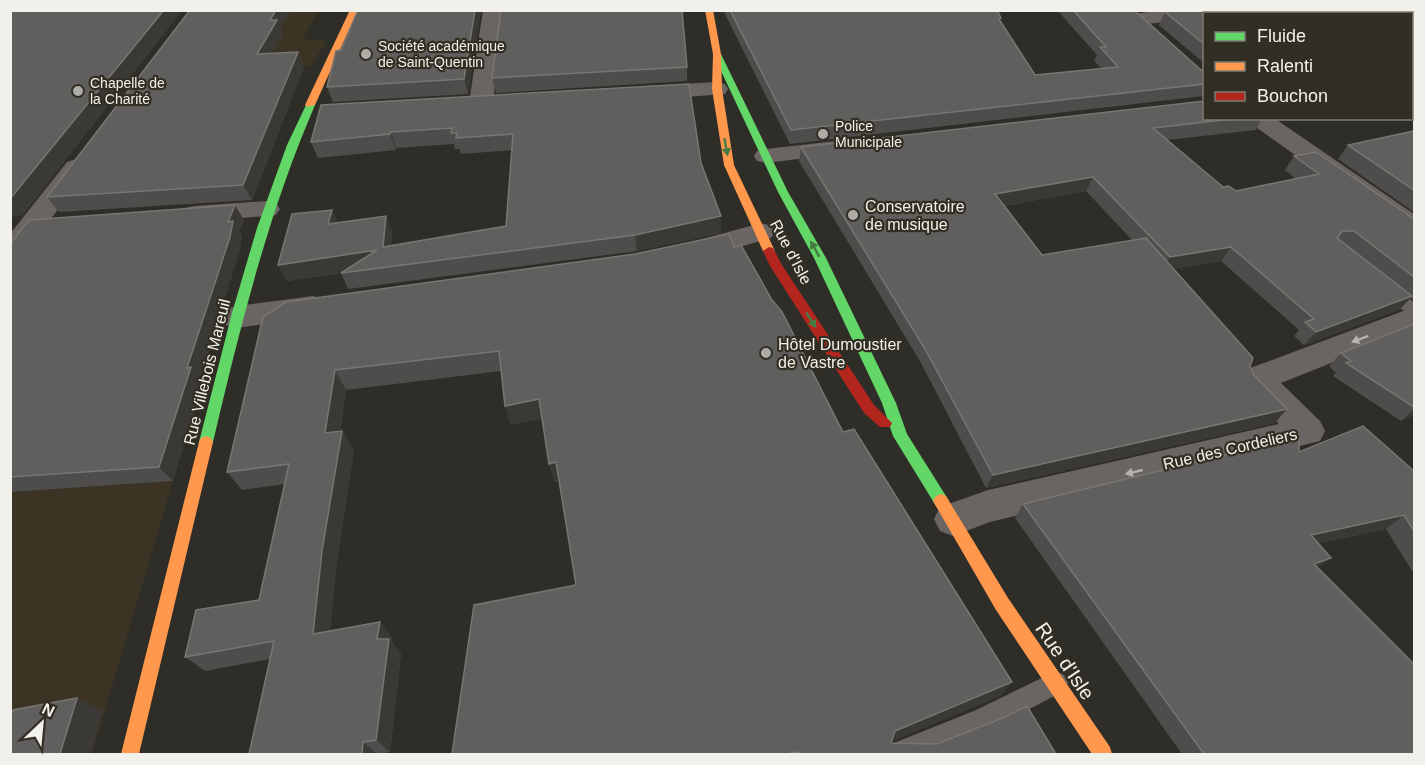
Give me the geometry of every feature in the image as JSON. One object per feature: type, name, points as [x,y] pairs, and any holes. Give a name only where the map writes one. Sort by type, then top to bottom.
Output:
[{"type":"street","name":"Rue Villebois Mareuil","points":[[130,754],[237,317],[267,209],[306,113],[354,10]]},
{"type":"street","points":[[457,104],[492,102],[493,10]]},
{"type":"street","name":"Rue d'Isle","points":[[710,10],[717,54],[717,89],[729,165],[776,266],[869,409],[900,436]]},
{"type":"street","points":[[1131,15],[1226,10]]},
{"type":"street","points":[[1131,15],[1153,34]]},
{"type":"street","name":"Rue d'Isle","points":[[717,54],[766,156],[835,289],[889,403],[900,436],[953,519],[1002,604],[1103,754]]},
{"type":"street","points":[[629,94],[717,89]]},
{"type":"street","points":[[306,113],[330,112]]},
{"type":"street","points":[[1261,120],[1414,226]]},
{"type":"street","points":[[766,156],[867,144]]},
{"type":"street","points":[[10,254],[21,226],[91,148]]},
{"type":"street","points":[[173,216],[267,209]]},
{"type":"street","points":[[21,226],[68,223]]},
{"type":"street","points":[[666,256],[730,242],[761,231]]},
{"type":"street","points":[[237,317],[344,303]]},
{"type":"street","name":"Rue des Cordeliers","points":[[953,519],[988,506],[1308,431],[1257,379],[1414,318]]},
{"type":"lane","points":[[1371,277],[1414,310]]},
{"type":"lane","points":[[898,754],[984,719],[1056,683]]},
{"type":"shaded area","points":[[205,11],[318,11],[303,39],[327,41],[311,66],[249,69]]},
{"type":"shaded area","points":[[173,481],[92,754],[11,754],[11,492]]},
{"type":"building","points":[[15,10],[164,10],[10,199],[10,12]]},
{"type":"building","points":[[190,10],[276,10],[270,20],[277,20],[257,54],[298,52],[243,185],[47,197]]},
{"type":"building","points":[[358,10],[475,10],[464,79],[327,87],[336,51],[341,50]]},
{"type":"building","points":[[501,10],[682,10],[687,67],[492,78]]},
{"type":"building","points":[[730,10],[997,10],[1001,18],[999,19],[1035,75],[1118,67],[1100,47],[1106,47],[1073,10],[1134,10],[1203,71],[1203,84],[791,130]]},
{"type":"building","points":[[1177,10],[1414,10],[1414,19],[1413,12],[1203,12],[1203,43],[1165,12]]},
{"type":"building","points":[[689,84],[701,163],[721,216],[635,235],[341,273],[377,250],[278,265],[292,214],[332,210],[328,224],[386,216],[383,247],[506,226],[513,134],[456,138],[457,133],[451,133],[452,128],[391,132],[390,134],[311,142],[321,105]]},
{"type":"building","points":[[1203,101],[1203,120],[1223,120],[1153,128],[1223,187],[1229,186],[1236,191],[1319,174],[1294,156],[1316,152],[1414,219],[1414,277],[1354,231],[1342,231],[1337,238],[1412,296],[1316,332],[1305,322],[1314,319],[1231,247],[1170,257],[1093,177],[995,194],[1042,255],[1146,238],[1253,358],[1250,366],[1254,375],[1287,409],[993,475],[925,349],[801,147]]},
{"type":"building","points":[[1414,131],[1414,190],[1348,145]]},
{"type":"building","points":[[235,205],[228,222],[233,221],[230,237],[187,368],[191,367],[159,467],[10,477],[10,244],[29,220]]},
{"type":"building","points":[[729,234],[734,247],[741,245],[772,300],[782,312],[843,432],[854,429],[1012,682],[895,731],[891,743],[937,744],[1027,706],[1056,754],[801,754],[799,752],[784,754],[452,754],[474,605],[576,585],[556,462],[549,464],[539,399],[505,406],[499,351],[335,370],[325,433],[342,431],[322,551],[313,634],[380,622],[377,639],[389,639],[376,740],[363,742],[362,754],[249,754],[274,641],[185,657],[196,610],[259,600],[289,464],[227,472],[263,317],[286,302],[635,254]]},
{"type":"building","points":[[1414,324],[1414,407],[1346,363],[1351,361],[1341,353]]},
{"type":"building","points":[[1363,426],[1414,471],[1414,531],[1404,515],[1311,535],[1331,558],[1314,564],[1414,664],[1414,754],[1204,754],[1023,504],[1299,437],[1299,452]]},
{"type":"building","points":[[77,698],[60,754],[10,754],[10,716],[13,710]]},
{"type":"traffic: fast","points":[[717,54],[783,192],[820,258],[889,403],[900,436],[941,501]]},
{"type":"traffic: fast","points":[[206,442],[250,270],[292,145],[310,105]]},
{"type":"traffic: slow","points":[[310,105],[354,10]]},
{"type":"traffic: slow","points":[[709,10],[717,54],[717,89],[729,165],[769,251]]},
{"type":"traffic: slow","points":[[130,754],[206,442]]},
{"type":"traffic: slow","points":[[941,501],[1002,604],[1103,754]]},
{"type":"traffic: jam","points":[[769,251],[776,266],[869,409],[885,423]]},
{"type":"place","name":"Société académique de Saint-Quentin","points":[[366,54]]},
{"type":"place","name":"Chapelle de la Charité","points":[[78,91]]},
{"type":"place","name":"Police Municipale","points":[[823,134]]},
{"type":"place","name":"Conservatoire de musique","points":[[853,215]]},
{"type":"place","name":"Hôtel Dumoustier de Vastre","points":[[766,353]]}]
